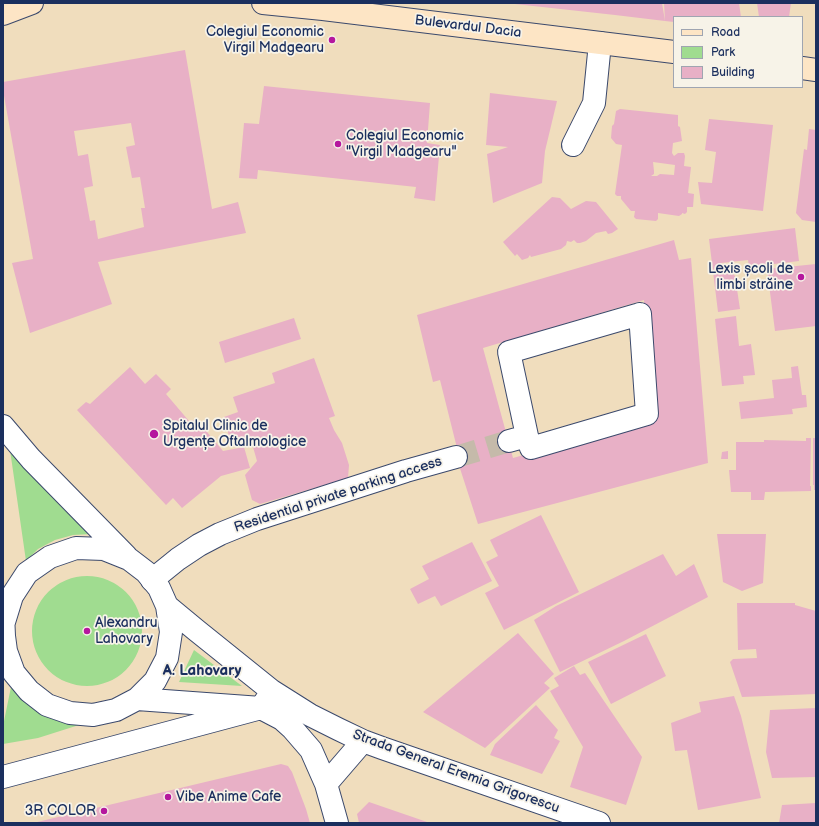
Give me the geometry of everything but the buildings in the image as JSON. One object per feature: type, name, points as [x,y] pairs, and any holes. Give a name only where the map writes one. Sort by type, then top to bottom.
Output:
[{"type":"main road","points":[[3,14],[32,3]]},
{"type":"main road","name":"Bulevardul Dacia","points":[[263,3],[673,52]]},
{"type":"main road","points":[[803,68],[816,70]]},
{"type":"street","points":[[573,145],[594,103],[600,43]]},
{"type":"street","points":[[640,314],[647,414],[531,448],[518,438],[509,352],[640,314]]},
{"type":"street","points":[[3,426],[31,458],[130,559],[146,572],[159,588],[167,606],[171,632],[167,658],[155,681],[136,699],[116,710],[93,714],[70,713],[48,705],[29,691],[14,673],[4,656],[3,618],[12,596],[27,573],[50,557],[76,548],[104,549],[130,559]]},
{"type":"street","name":"Residential private parking access","points":[[152,580],[178,559],[199,545],[220,534],[257,519],[456,457]]},
{"type":"street","points":[[167,606],[196,630],[267,700],[282,719],[311,750],[326,784],[337,823]]},
{"type":"street","points":[[136,699],[267,700]]},
{"type":"street","points":[[3,777],[267,700]]},
{"type":"street","name":"Strada General Eremia Grigorescu","points":[[267,700],[310,714],[362,741],[599,823]]},
{"type":"street","points":[[326,784],[362,741]]},
{"type":"green space","points":[[10,450],[92,534],[73,535],[55,540],[38,549],[26,561]]},
{"type":"green space","points":[[87,576],[108,580],[126,592],[138,610],[142,631],[138,652],[126,670],[108,682],[87,686],[66,682],[48,670],[36,652],[32,631],[36,610],[48,592],[66,580]]},
{"type":"green space","points":[[194,650],[242,686],[179,682]]},
{"type":"green space","points":[[13,682],[79,725],[38,738],[3,744],[3,726]]},
{"type":"tunnel","points":[[456,457],[509,441]]},
{"type":"place","name":"Colegiul Economic Virgil Madgearu","points":[[332,40]]},
{"type":"place","name":"Colegiul Economic \"Virgil Madgearu\"","points":[[338,144]]},
{"type":"place","name":"Lexis școli de limbi străine","points":[[801,277]]},
{"type":"place","name":"Spitalul Clinic de Urgențe Oftalmologice","points":[[154,434]]},
{"type":"place","name":"Alexandru Lahovary","points":[[87,631]]},
{"type":"place","name":"Vibe Anime Cafe","points":[[168,797]]},
{"type":"place","name":"3R COLOR","points":[[104,811]]},
{"type":"district","name":"A. Lahovary","points":[[202,671]]}]
